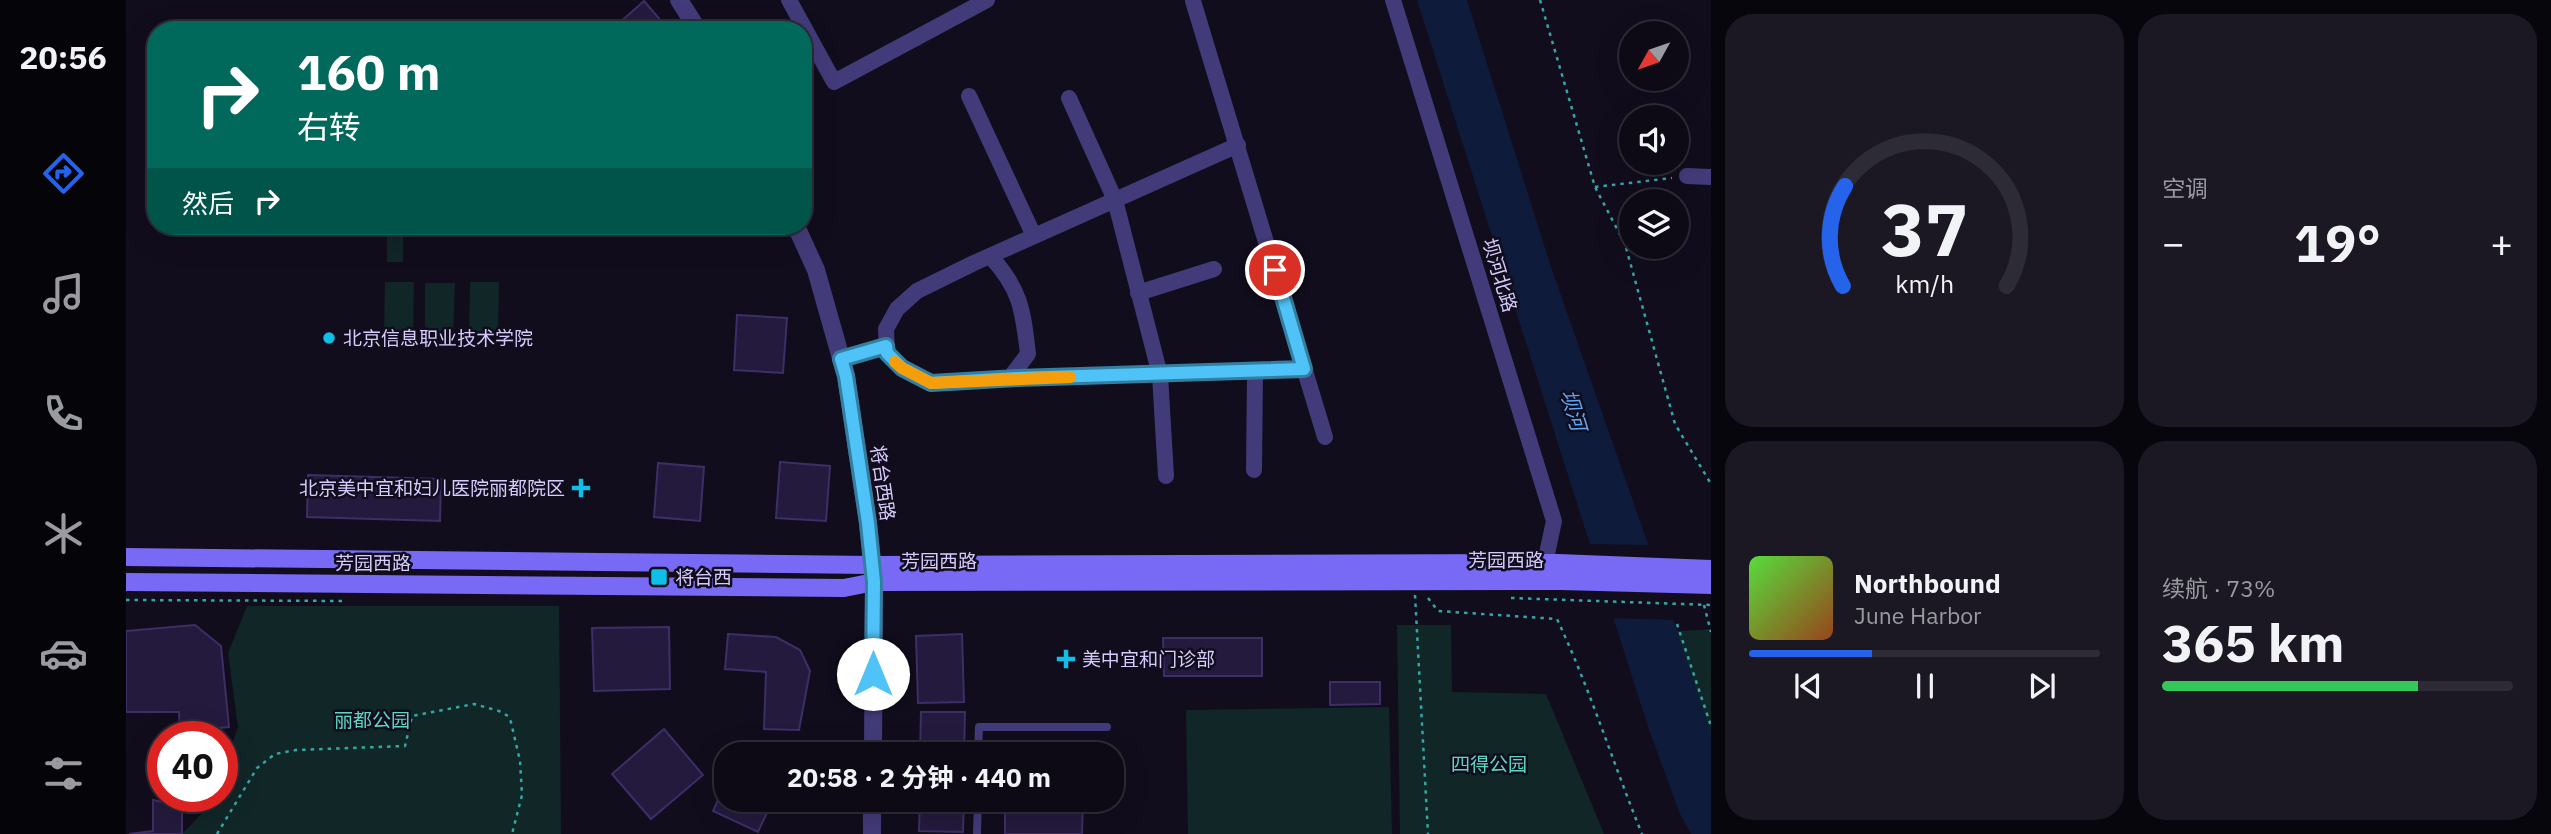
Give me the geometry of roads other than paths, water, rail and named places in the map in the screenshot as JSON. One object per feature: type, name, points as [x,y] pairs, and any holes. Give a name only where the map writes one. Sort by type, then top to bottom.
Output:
[{"type":"main road","name":"芳园西路","points":[[126,557],[873,574],[1415,581],[1555,569]]},
{"type":"main road","name":"芳园西路","points":[[126,582],[844,588],[873,574],[1555,569],[1681,576],[1711,585]]},
{"type":"main road","name":"芳园西路","points":[[1681,576],[1711,569]]},
{"type":"street","points":[[679,0],[692,21]]},
{"type":"street","points":[[789,0],[801,21]]},
{"type":"street","points":[[812,42],[834,82],[987,0]]},
{"type":"street","name":"坝河北路","points":[[1393,0],[1554,521],[1555,569]]},
{"type":"street","points":[[1193,1],[1325,438]]},
{"type":"street","points":[[968,96],[1034,236]]},
{"type":"street","points":[[1069,98],[1115,200],[1139,293],[1160,375],[1166,476]]},
{"type":"street","points":[[1238,145],[917,291],[897,309],[886,329],[887,353],[902,368],[931,383],[1304,369]]},
{"type":"street","points":[[1687,176],[1711,177]]},
{"type":"street","name":"将台西路","points":[[800,235],[816,270],[848,389],[873,574],[873,742]]},
{"type":"street","points":[[990,256],[1006,273],[1023,307],[1028,354],[1009,379]]},
{"type":"street","points":[[1139,293],[1214,269]]},
{"type":"street","points":[[841,359],[886,346]]},
{"type":"street","points":[[1254,470],[1255,372]]},
{"type":"street","points":[[872,812],[872,834]]},
{"type":"lane","points":[[978,742],[979,727],[1107,727]]},
{"type":"lane","points":[[977,834],[978,812]]},
{"type":"water","name":"坝河","points":[[1417,0],[1467,0],[1550,264],[1711,733],[1711,834],[1691,834],[1680,814],[1649,730]]},
{"type":"place","name":"北京信息职业技术学院","points":[[329,338]]},
{"type":"place","name":"北京美中宜和妇儿医院丽都院区","points":[[581,488]]},
{"type":"place","name":"将台西","points":[[659,577]]},
{"type":"place","name":"美中宜和门诊部","points":[[1066,659]]},
{"type":"park label","name":"丽都公园","points":[[372,720]]},
{"type":"park label","name":"四得公园","points":[[1489,764]]}]
